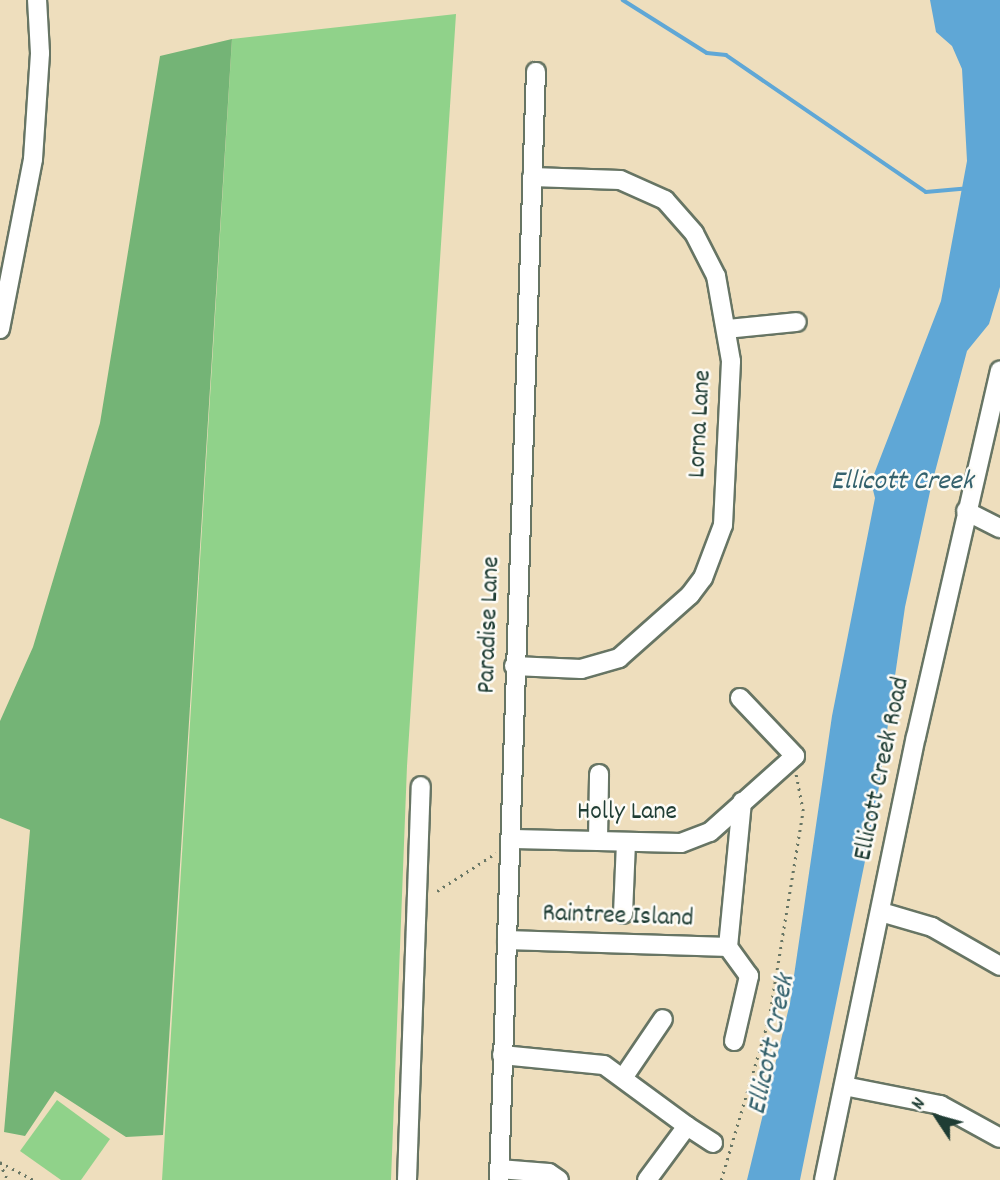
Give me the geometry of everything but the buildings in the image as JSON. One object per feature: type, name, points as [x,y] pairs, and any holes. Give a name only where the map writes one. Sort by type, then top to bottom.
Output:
[{"type":"street","points":[[0,330],[33,159],[40,53],[37,0]]},
{"type":"street","name":"Paradise Lane","points":[[499,1175],[507,940],[514,839],[514,666],[536,72]]},
{"type":"street","name":"Lorna Lane","points":[[514,666],[581,669],[619,658],[690,595],[703,578],[723,525],[731,360],[723,302],[705,252],[665,200],[620,180],[532,177]]},
{"type":"street","points":[[727,329],[797,322]]},
{"type":"street","name":"Ellicott Creek Road","points":[[824,1180],[966,511],[1000,371]]},
{"type":"street","points":[[966,511],[1000,528]]},
{"type":"street","points":[[740,698],[795,756]]},
{"type":"street","name":"Holly Lane","points":[[514,839],[681,843],[710,832],[795,756]]},
{"type":"street","points":[[598,841],[599,774]]},
{"type":"street","points":[[407,1180],[421,786]]},
{"type":"street","points":[[734,1041],[748,976],[728,947],[742,802]]},
{"type":"street","points":[[623,914],[626,842]]},
{"type":"street","points":[[881,912],[932,927],[1000,966]]},
{"type":"street","name":"Raintree Island","points":[[507,940],[728,947]]},
{"type":"street","points":[[623,1078],[663,1019]]},
{"type":"street","points":[[502,1055],[604,1065],[713,1143]]},
{"type":"street","points":[[844,1086],[940,1105],[1000,1138]]},
{"type":"street","points":[[647,1180],[687,1126]]},
{"type":"street","points":[[499,1175],[549,1173],[559,1180]]},
{"type":"path","points":[[721,1180],[769,1018],[803,811],[795,756]]},
{"type":"path","points":[[437,891],[514,839]]},
{"type":"path","points":[[0,1162],[8,1180]]},
{"type":"path","points":[[0,1162],[34,1180]]},
{"type":"green space","points":[[456,14],[407,766],[391,1180],[162,1180],[232,39]]},
{"type":"green space","points":[[232,39],[163,1135],[126,1137],[55,1091],[25,1136],[4,1132],[30,830],[0,818],[0,721],[33,647],[100,423],[160,56]]},
{"type":"green space","points":[[57,1100],[110,1139],[81,1180],[61,1180],[20,1151]]},
{"type":"water","name":"Ellicott Creek","points":[[930,0],[1000,0],[1000,287],[989,324],[967,351],[931,487],[905,607],[876,807],[800,1180],[747,1180],[790,1003],[832,716],[875,498],[871,482],[941,301],[967,161],[962,69],[952,46],[936,32]]},
{"type":"waterway","points":[[623,0],[707,53],[726,55],[926,192],[962,189]]}]
